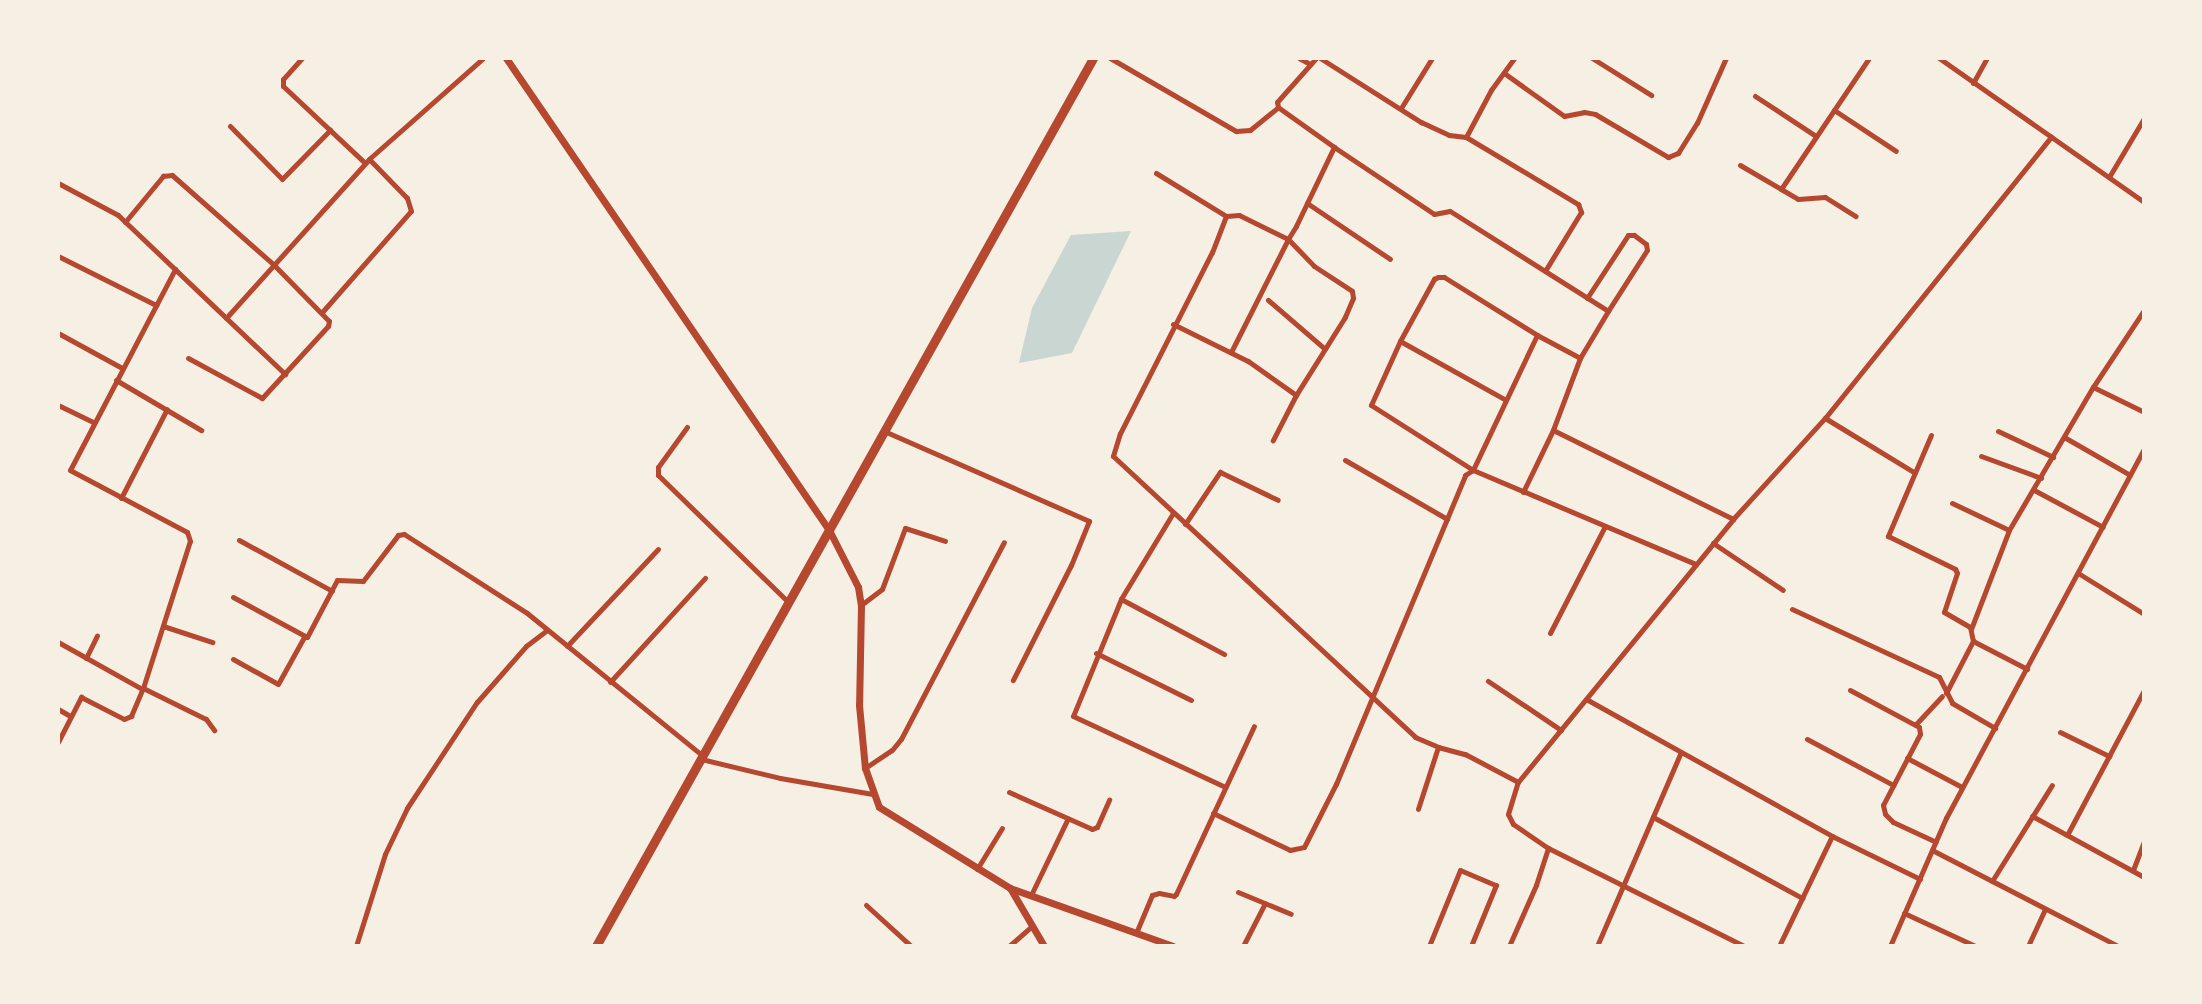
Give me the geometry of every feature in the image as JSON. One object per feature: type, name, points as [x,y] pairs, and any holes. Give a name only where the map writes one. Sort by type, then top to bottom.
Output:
[{"type":"main road","points":[[596,946],[1093,58]]},
{"type":"street","points":[[302,58],[283,79],[283,86],[407,198],[411,211],[323,311]]},
{"type":"street","points":[[226,318],[367,161],[483,58]]},
{"type":"street","points":[[506,58],[829,530],[858,587],[862,605],[858,663],[865,768],[879,807],[1010,888],[1173,946]]},
{"type":"street","points":[[1110,58],[1236,131],[1250,130],[1278,107]]},
{"type":"street","points":[[1299,58],[1310,64]]},
{"type":"street","points":[[1278,107],[1278,98],[1318,58],[1449,135],[1466,137],[1581,208],[1545,271]]},
{"type":"street","points":[[1401,108],[1432,58]]},
{"type":"street","points":[[1466,137],[1487,98],[1514,58]]},
{"type":"street","points":[[1592,58],[1651,94]]},
{"type":"street","points":[[1504,73],[1564,116],[1584,112],[1595,114],[1668,157],[1678,153],[1697,123],[1726,58]]},
{"type":"street","points":[[1781,189],[1869,58]]},
{"type":"street","points":[[1939,58],[2144,202]]},
{"type":"street","points":[[1973,83],[1987,58]]},
{"type":"street","points":[[1755,96],[1816,136]]},
{"type":"street","points":[[1278,107],[1434,214],[1450,211],[1608,311]]},
{"type":"street","points":[[1834,110],[1896,150]]},
{"type":"street","points":[[2109,177],[2144,118]]},
{"type":"street","points":[[230,126],[282,179],[330,130]]},
{"type":"street","points":[[1744,946],[1623,883],[1548,848],[1509,820],[1518,782],[1733,519],[1825,418],[2051,137]]},
{"type":"street","points":[[1231,352],[1334,147]]},
{"type":"street","points":[[1740,165],[1802,200],[1825,197],[1855,216]]},
{"type":"street","points":[[1156,173],[1226,216],[1239,215],[1287,239],[1314,265],[1349,286],[1354,294],[1345,317],[1296,395],[1273,440]]},
{"type":"street","points":[[125,222],[163,176],[170,174],[274,265],[323,311],[329,321],[328,326],[262,398],[188,358]]},
{"type":"street","points":[[58,183],[113,211],[285,374]]},
{"type":"street","points":[[1307,203],[1390,258]]},
{"type":"street","points":[[1226,216],[1212,252],[1173,324],[1113,449],[1116,461],[1415,737],[1437,747],[1465,754],[1518,782]]},
{"type":"street","points":[[1524,492],[1553,430],[1580,358],[1647,250],[1646,244],[1634,235],[1628,235],[1587,298]]},
{"type":"street","points":[[58,257],[156,305]]},
{"type":"street","points":[[58,742],[78,700],[83,697],[124,719],[129,718],[143,688],[190,538],[187,532],[70,470],[175,269]]},
{"type":"street","points":[[1580,358],[1537,335],[1444,277],[1438,277],[1434,279],[1400,341],[1371,405],[1473,470],[1696,564]]},
{"type":"street","points":[[1268,300],[1325,349]]},
{"type":"street","points":[[1916,724],[1944,695],[1973,641],[1971,629],[2009,530],[2093,387],[2144,310]]},
{"type":"street","points":[[1173,324],[1231,352],[1296,395]]},
{"type":"street","points":[[58,333],[122,368]]},
{"type":"street","points":[[1213,813],[1290,850],[1304,847],[1336,784],[1465,475],[1473,470],[1537,335]]},
{"type":"street","points":[[1400,341],[1506,400]]},
{"type":"street","points":[[116,380],[201,430]]},
{"type":"street","points":[[2093,387],[2144,412]]},
{"type":"street","points":[[58,405],[93,422]]},
{"type":"street","points":[[121,498],[166,409]]},
{"type":"street","points":[[1825,418],[1914,473]]},
{"type":"street","points":[[687,427],[658,467],[658,475],[789,603]]},
{"type":"street","points":[[1553,430],[1733,519]]},
{"type":"street","points":[[884,431],[1089,521],[1071,565],[1013,681]]},
{"type":"street","points":[[1998,431],[2053,457]]},
{"type":"street","points":[[1931,435],[1888,536],[1955,569],[1957,573],[1944,612],[1971,629]]},
{"type":"street","points":[[2064,437],[2130,475]]},
{"type":"street","points":[[1890,946],[1962,788],[2144,449]]},
{"type":"street","points":[[1981,456],[2040,478]]},
{"type":"street","points":[[1345,460],[1447,519]]},
{"type":"street","points":[[1185,524],[1220,472],[1278,500]]},
{"type":"street","points":[[2034,490],[2103,527]]},
{"type":"street","points":[[1952,503],[2009,530]]},
{"type":"street","points":[[1172,513],[1121,598],[1096,653],[1073,716],[1225,786]]},
{"type":"street","points":[[1550,633],[1605,526]]},
{"type":"street","points":[[862,605],[880,591],[905,528],[945,541]]},
{"type":"street","points":[[233,659],[278,684],[304,637],[309,636],[340,578],[357,583],[363,581],[398,535],[404,534],[521,609],[702,757],[780,778],[873,794]]},
{"type":"street","points":[[239,540],[332,590]]},
{"type":"street","points":[[865,768],[901,739],[1004,542]]},
{"type":"street","points":[[1713,544],[1783,590]]},
{"type":"street","points":[[567,646],[658,549]]},
{"type":"street","points":[[2078,573],[2144,614]]},
{"type":"street","points":[[610,682],[705,578]]},
{"type":"street","points":[[233,597],[304,637]]},
{"type":"street","points":[[1121,598],[1224,654]]},
{"type":"street","points":[[1792,609],[1939,677],[1944,695],[1952,704],[1995,727]]},
{"type":"street","points":[[163,626],[212,642]]},
{"type":"street","points":[[356,946],[385,854],[407,808],[477,702],[526,646],[547,630]]},
{"type":"street","points":[[86,658],[97,635]]},
{"type":"street","points":[[1973,641],[2027,669]]},
{"type":"street","points":[[58,642],[206,719],[214,730]]},
{"type":"street","points":[[1096,653],[1191,700]]},
{"type":"street","points":[[1488,681],[1561,730]]},
{"type":"street","points":[[1850,690],[1916,724],[1920,733],[1883,805],[1885,814],[1894,822],[1936,842]]},
{"type":"street","points":[[2067,835],[2142,700],[2144,690]]},
{"type":"street","points":[[1586,699],[1832,836],[1920,878]]},
{"type":"street","points":[[58,709],[70,716]]},
{"type":"street","points":[[1136,933],[1155,893],[1171,896],[1177,894],[1254,726]]},
{"type":"street","points":[[2060,732],[2109,756]]},
{"type":"street","points":[[1807,739],[1893,785]]},
{"type":"street","points":[[1418,809],[1437,747]]},
{"type":"street","points":[[1597,946],[1681,752]]},
{"type":"street","points":[[1907,758],[1962,788]]},
{"type":"street","points":[[1992,881],[2052,785]]},
{"type":"street","points":[[1009,792],[1095,828],[1110,800]]},
{"type":"street","points":[[2032,816],[2144,877]]},
{"type":"street","points":[[1653,817],[1802,898]]},
{"type":"street","points":[[1031,895],[1068,818]]},
{"type":"street","points":[[977,869],[1002,828]]},
{"type":"street","points":[[1779,946],[1832,836]]},
{"type":"street","points":[[2133,870],[2144,842]]},
{"type":"street","points":[[1509,946],[1536,884],[1548,848]]},
{"type":"street","points":[[1932,850],[2118,946]]},
{"type":"street","points":[[1429,946],[1460,870],[1496,885],[1471,946]]},
{"type":"street","points":[[1010,888],[1044,946]]},
{"type":"street","points":[[1238,892],[1291,914]]},
{"type":"street","points":[[1243,946],[1265,903]]},
{"type":"street","points":[[866,905],[911,946]]},
{"type":"street","points":[[2028,946],[2045,909]]},
{"type":"street","points":[[1904,914],[1975,946]]},
{"type":"street","points":[[1009,946],[1031,927]]},
{"type":"shaded area","points":[[1131,231],[1072,353],[1019,363],[1032,308],[1071,235]]}]
